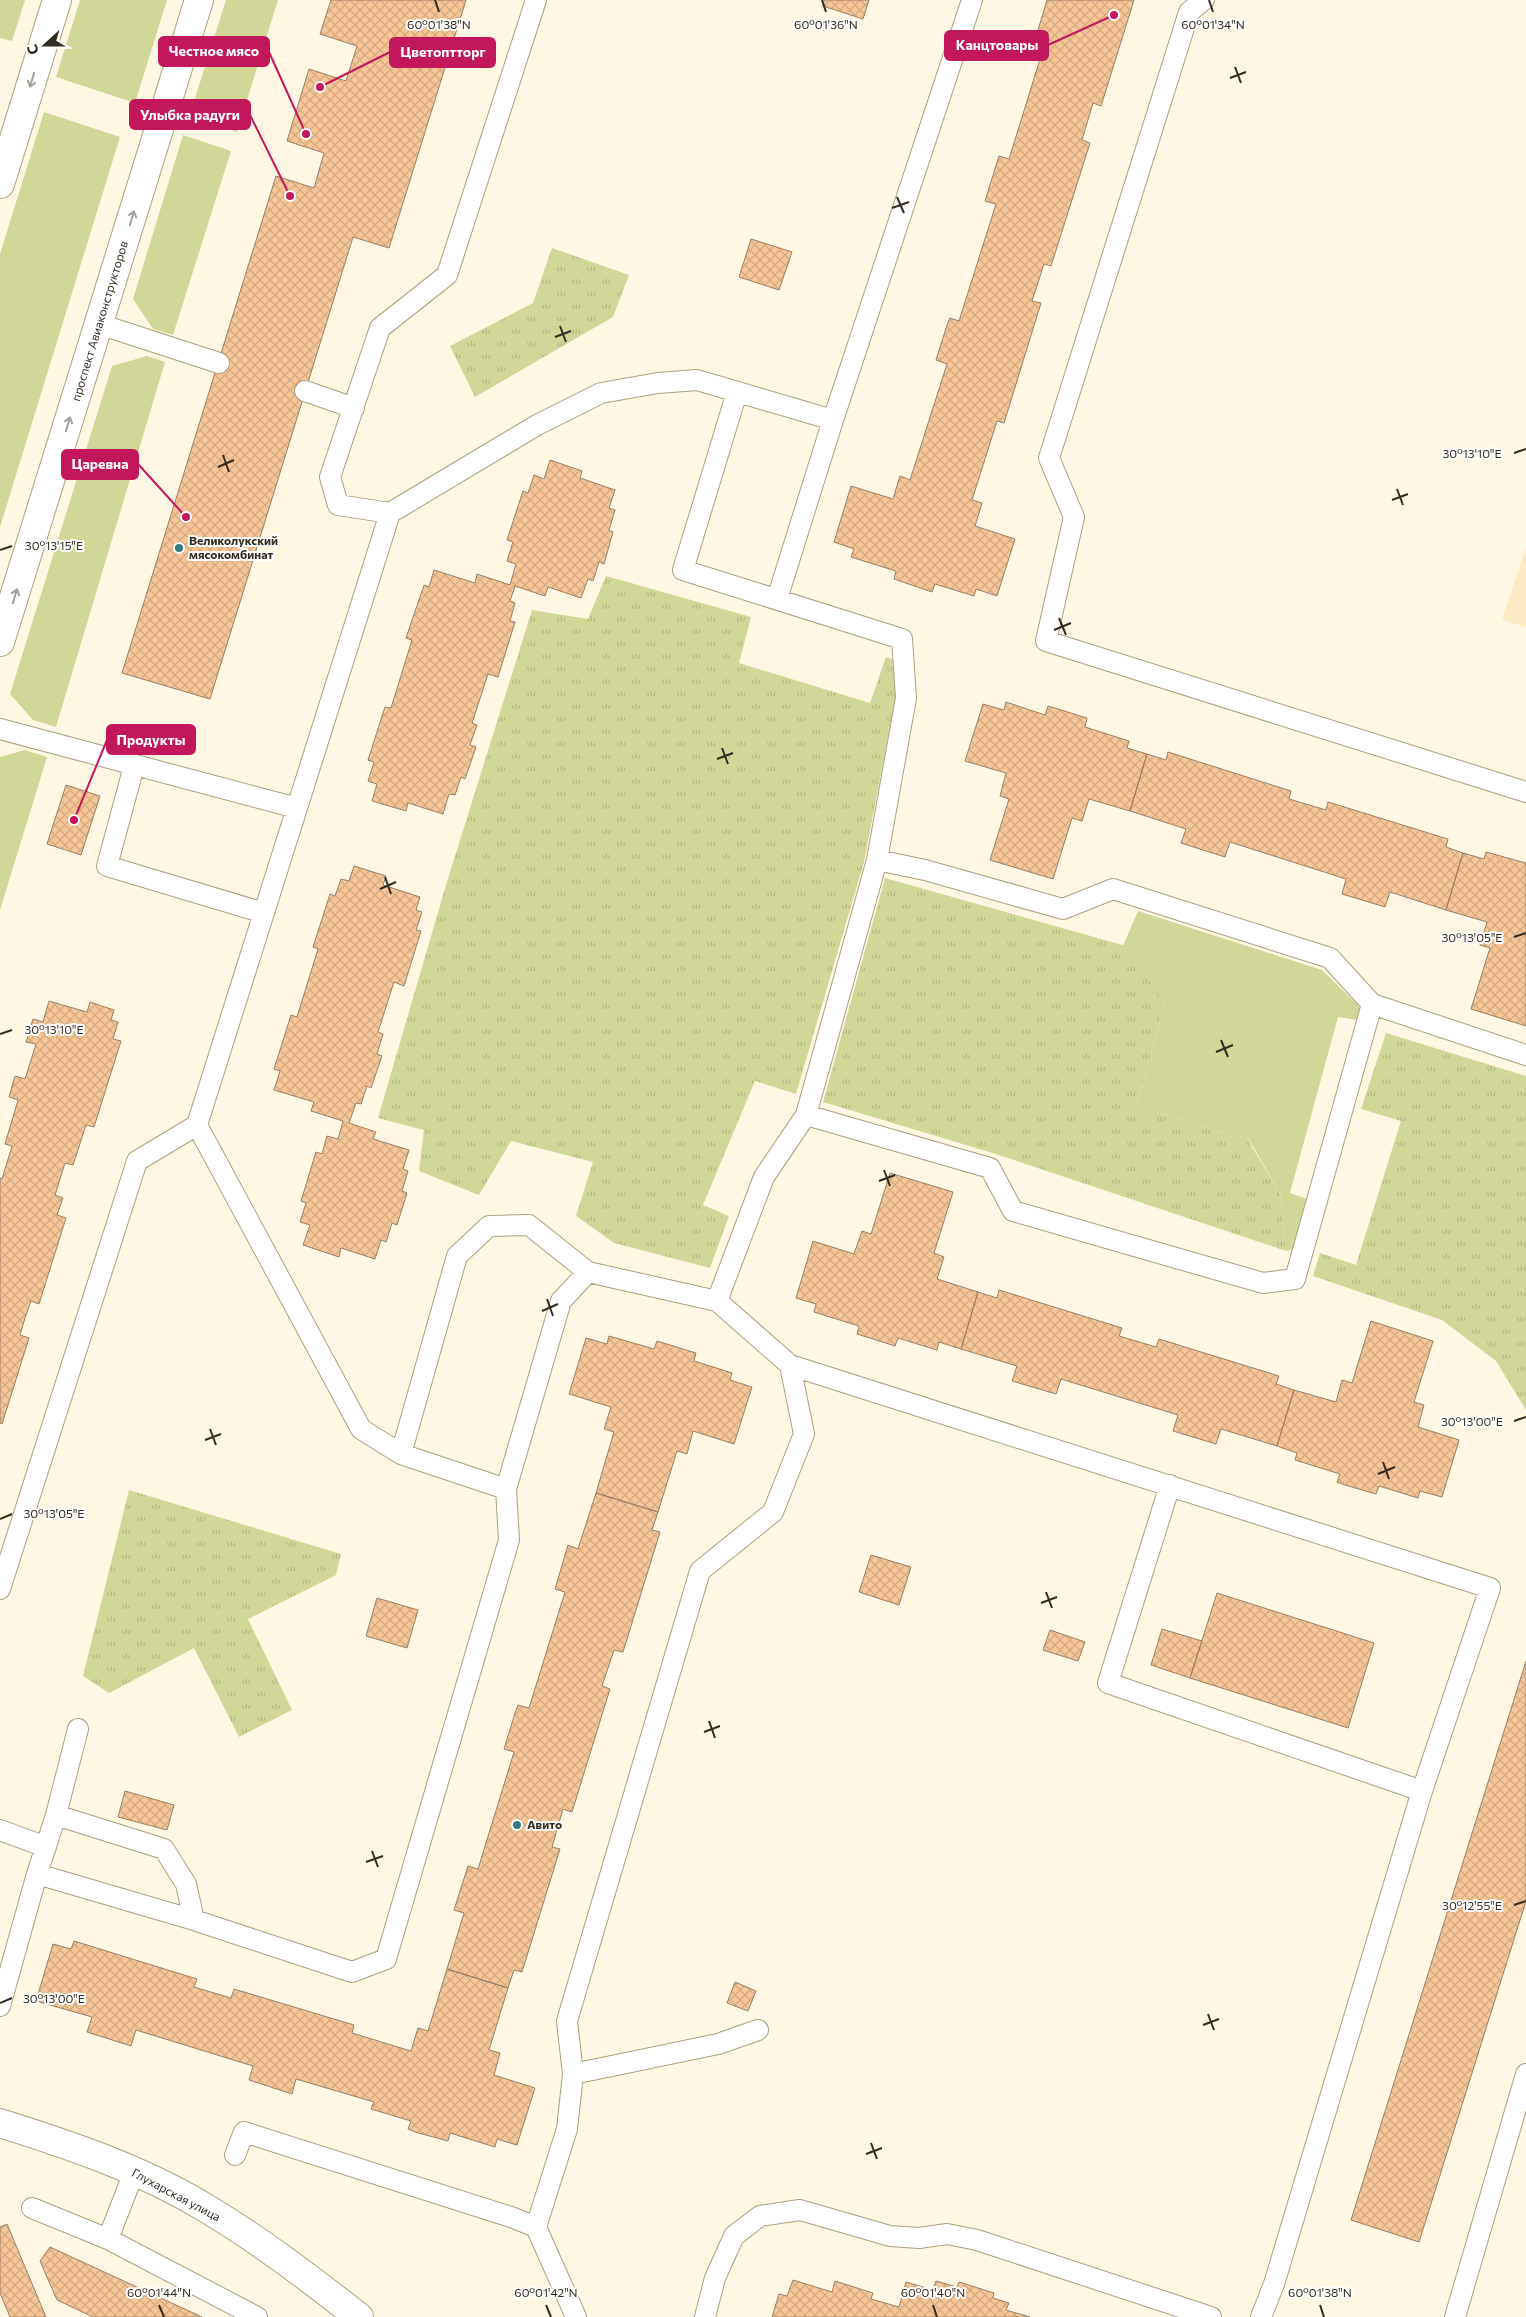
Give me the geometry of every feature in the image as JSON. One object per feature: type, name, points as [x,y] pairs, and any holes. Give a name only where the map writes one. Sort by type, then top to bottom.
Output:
[{"type":"street","points":[[0,184],[6,141],[57,0]]},
{"type":"street","name":"проспект Авиаконструкторов","points":[[0,642],[199,0]]},
{"type":"street","name":"Глухарская улица","points":[[0,2123],[69,2145],[134,2172],[203,2206],[306,2276],[359,2317]]},
{"type":"lane","points":[[536,0],[447,275],[380,328],[330,477],[338,505],[390,513],[537,425],[601,393],[658,383],[697,380],[833,420]]},
{"type":"lane","points":[[777,599],[833,420],[972,0]]},
{"type":"lane","points":[[1204,0],[1189,12],[1049,458],[1074,517],[1046,641],[1526,792]]},
{"type":"lane","points":[[99,324],[219,362]]},
{"type":"lane","points":[[305,391],[354,408]]},
{"type":"lane","points":[[717,1301],[764,1177],[806,1116],[877,860],[906,698],[902,639],[683,570],[737,392]]},
{"type":"lane","points":[[0,1589],[137,1161],[197,1125],[390,513]]},
{"type":"lane","points":[[0,729],[297,808]]},
{"type":"lane","points":[[134,766],[108,866],[264,913]]},
{"type":"lane","points":[[877,860],[925,870],[1064,909],[1113,888],[1330,958],[1372,1004],[1526,1055]]},
{"type":"lane","points":[[806,1116],[990,1168],[1014,1211],[1263,1283],[1294,1279],[1372,1004]]},
{"type":"lane","points":[[197,1125],[361,1429],[401,1454],[506,1489]]},
{"type":"lane","points":[[401,1454],[457,1256],[489,1226],[529,1226],[588,1272],[717,1301],[790,1365],[1490,1588],[1422,1790],[1274,2284],[1261,2317]]},
{"type":"lane","points":[[37,1874],[194,1920],[352,1972],[386,1958],[509,1540],[506,1489],[561,1301],[588,1272]]},
{"type":"lane","points":[[576,2317],[536,2227],[567,2130],[573,2074],[568,2021],[700,1571],[773,1512],[804,1434],[790,1365]]},
{"type":"lane","points":[[1170,1485],[1108,1683],[1422,1790]]},
{"type":"lane","points":[[0,2006],[37,1874],[56,1815],[78,1729]]},
{"type":"lane","points":[[56,1815],[164,1849],[186,1884],[194,1920]]},
{"type":"lane","points":[[0,1830],[46,1847]]},
{"type":"lane","points":[[573,2074],[718,2044],[758,2030]]},
{"type":"lane","points":[[1455,2317],[1526,2074]]},
{"type":"lane","points":[[235,2155],[244,2132],[511,2217],[536,2227]]},
{"type":"lane","points":[[108,2239],[134,2172]]},
{"type":"lane","points":[[32,2208],[108,2239],[256,2317]]},
{"type":"lane","points":[[706,2317],[715,2278],[734,2236],[760,2216],[800,2210],[890,2236],[919,2238],[947,2234],[977,2240],[1212,2317]]},
{"type":"shaded area","points":[[1526,548],[1526,627],[1502,620]]},
{"type":"green space","points":[[0,0],[25,0],[12,41],[0,38]]},
{"type":"green space","points":[[80,0],[167,0],[135,103],[56,77]]},
{"type":"green space","points":[[226,0],[278,0],[237,132],[189,117]]},
{"type":"green space","points":[[44,112],[120,137],[0,527],[0,254]]},
{"type":"green space","points":[[183,135],[231,151],[173,335],[153,329],[133,299]]},
{"type":"green space","points":[[552,248],[629,275],[613,317],[475,397],[450,346],[533,303]]},
{"type":"green space","points":[[147,356],[165,362],[56,727],[33,720],[10,694],[112,366]]},
{"type":"green space","points":[[606,576],[751,617],[739,663],[870,703],[886,657],[895,660],[895,700],[864,862],[796,1094],[755,1081],[703,1205],[729,1216],[710,1268],[614,1243],[576,1216],[593,1162],[511,1141],[479,1195],[419,1171],[424,1130],[378,1118],[446,885],[532,610],[588,619]]},
{"type":"green space","points":[[25,750],[47,757],[0,910],[0,757]]},
{"type":"green space","points":[[885,878],[1126,946],[1165,1004],[1136,1106],[1241,1138],[1248,1138],[1280,1193],[1286,1251],[999,1155],[823,1102]]},
{"type":"green space","points":[[1138,911],[1322,970],[1362,1009],[1358,1020],[1338,1017],[1290,1193],[1310,1200],[1295,1249],[1286,1251],[1280,1193],[1248,1138],[1241,1138],[1136,1106],[1165,1004],[1123,946]]},
{"type":"green space","points":[[1386,1033],[1526,1076],[1526,1410],[1496,1361],[1442,1320],[1313,1276],[1320,1253],[1356,1265],[1401,1121],[1361,1109]]},
{"type":"green space","points":[[129,1490],[341,1554],[336,1575],[248,1619],[292,1710],[239,1737],[194,1648],[109,1693],[83,1676]]},
{"type":"building","points":[[331,0],[466,0],[389,248],[353,237],[210,699],[122,673],[276,176],[314,188],[324,153],[287,141],[309,69],[346,81],[357,46],[320,34]]},
{"type":"building","points":[[824,0],[869,0],[863,19],[823,6]]},
{"type":"building","points":[[1047,0],[1134,0],[1101,106],[1093,103],[1082,140],[1090,143],[1051,266],[1044,264],[1032,301],[1041,303],[1004,423],[997,421],[972,500],[982,503],[975,526],[1015,539],[997,596],[976,589],[974,596],[935,584],[932,592],[894,579],[896,571],[851,557],[854,549],[834,542],[851,486],[893,499],[900,476],[910,480],[947,364],[936,360],[950,318],[959,321],[996,204],[985,201],[999,156],[1009,159],[1045,43],[1035,40]]},
{"type":"building","points":[[751,239],[792,252],[779,290],[739,277]]},
{"type":"building","points":[[550,460],[582,471],[580,478],[615,490],[609,508],[615,510],[609,530],[613,532],[604,564],[599,562],[593,581],[588,579],[581,598],[548,587],[545,596],[515,586],[510,601],[515,603],[510,621],[515,622],[498,677],[488,674],[472,723],[477,725],[470,745],[476,747],[465,779],[461,777],[455,795],[449,794],[443,814],[408,803],[406,811],[372,801],[377,784],[368,781],[374,762],[368,760],[385,707],[391,708],[412,640],[406,638],[424,585],[429,587],[434,570],[475,583],[477,574],[510,585],[516,564],[507,561],[513,542],[507,540],[523,491],[528,493],[534,475],[544,479]]},
{"type":"building","points":[[1006,702],[1045,715],[1048,706],[1087,718],[1085,727],[1129,741],[1127,748],[1147,754],[1130,811],[1089,799],[1082,821],[1072,818],[1053,879],[990,860],[1009,799],[1000,796],[1006,773],[965,761],[983,704],[1004,710]]},
{"type":"building","points":[[1168,752],[1291,791],[1289,799],[1326,810],[1328,802],[1448,839],[1446,847],[1463,853],[1446,910],[1390,892],[1385,907],[1342,894],[1346,879],[1230,842],[1225,857],[1181,843],[1186,829],[1130,811],[1147,754],[1166,760]]},
{"type":"building","points":[[66,785],[100,796],[81,855],[47,844]]},
{"type":"building","points":[[1486,852],[1526,863],[1526,1026],[1471,1009],[1490,948],[1480,945],[1487,922],[1446,910],[1463,853],[1484,859]]},
{"type":"building","points":[[354,866],[386,876],[383,885],[420,897],[416,910],[422,912],[416,930],[421,931],[404,986],[394,982],[378,1032],[383,1034],[377,1054],[382,1056],[371,1088],[367,1086],[361,1104],[356,1103],[349,1123],[376,1132],[373,1139],[409,1150],[403,1169],[408,1171],[402,1191],[407,1193],[397,1225],[392,1223],[386,1242],[381,1240],[375,1259],[341,1248],[339,1257],[303,1245],[310,1225],[300,1222],[306,1203],[301,1201],[316,1152],[322,1154],[327,1136],[338,1139],[343,1121],[311,1111],[314,1102],[274,1090],[280,1071],[274,1069],[291,1015],[297,1017],[318,949],[313,947],[330,894],[335,896],[341,879],[349,881]]},
{"type":"building","points":[[49,1001],[87,1012],[90,1002],[114,1010],[111,1020],[118,1022],[113,1039],[121,1041],[94,1127],[86,1125],[73,1165],[65,1163],[55,1195],[63,1198],[57,1215],[66,1218],[39,1304],[31,1301],[25,1318],[20,1335],[29,1338],[2,1424],[0,1423],[0,1178],[2,1179],[12,1146],[5,1144],[18,1100],[9,1097],[15,1076],[25,1079],[36,1044],[26,1042],[33,1019],[43,1022]]},
{"type":"building","points":[[890,1173],[953,1192],[934,1253],[944,1257],[937,1279],[978,1292],[961,1349],[939,1342],[937,1350],[898,1338],[895,1346],[857,1334],[859,1326],[814,1312],[816,1304],[796,1298],[813,1241],[854,1254],[862,1231],[871,1234]]},
{"type":"building","points":[[999,1290],[1122,1328],[1119,1336],[1156,1347],[1159,1339],[1279,1376],[1276,1384],[1294,1390],[1277,1446],[1221,1429],[1216,1444],[1173,1431],[1178,1415],[1061,1379],[1056,1394],[1012,1381],[1017,1366],[961,1349],[978,1292],[997,1298]]},
{"type":"building","points":[[1371,1321],[1433,1341],[1414,1402],[1424,1405],[1418,1427],[1459,1440],[1442,1497],[1420,1491],[1418,1498],[1379,1486],[1376,1494],[1345,1485],[1337,1482],[1340,1474],[1295,1460],[1297,1453],[1277,1446],[1294,1390],[1336,1402],[1342,1380],[1352,1383]]},
{"type":"building","points":[[609,1336],[654,1349],[657,1341],[696,1353],[694,1361],[732,1373],[730,1380],[752,1387],[734,1444],[693,1431],[687,1454],[677,1451],[658,1512],[596,1493],[614,1432],[604,1429],[611,1407],[569,1394],[586,1338],[607,1344]]},
{"type":"building","points":[[596,1493],[658,1512],[652,1530],[660,1532],[623,1652],[614,1650],[602,1686],[610,1689],[572,1812],[563,1809],[552,1847],[560,1849],[522,1972],[514,1970],[508,1988],[447,1969],[464,1913],[454,1910],[468,1866],[478,1869],[514,1752],[504,1749],[515,1713],[518,1705],[529,1708],[565,1592],[555,1589],[568,1545],[578,1549]]},
{"type":"building","points":[[871,1555],[911,1567],[899,1605],[859,1592]]},
{"type":"building","points":[[1217,1593],[1374,1643],[1348,1728],[1190,1678]]},
{"type":"building","points":[[377,1598],[418,1610],[407,1648],[366,1636]]},
{"type":"building","points":[[1162,1629],[1202,1641],[1190,1678],[1151,1665]]},
{"type":"building","points":[[1050,1630],[1085,1642],[1078,1661],[1043,1650]]},
{"type":"building","points":[[1526,1661],[1526,1901],[1419,2242],[1351,2220]]},
{"type":"building","points":[[125,1791],[174,1805],[167,1830],[118,1817]]},
{"type":"building","points":[[74,1941],[197,1979],[194,1987],[231,1998],[234,1989],[354,2025],[352,2033],[411,2051],[418,2028],[428,2031],[447,1969],[508,1988],[489,2050],[500,2053],[494,2075],[535,2088],[517,2145],[497,2139],[495,2147],[450,2133],[448,2141],[415,2132],[408,2129],[411,2121],[371,2109],[374,2102],[296,2079],[292,2094],[249,2080],[253,2066],[136,2030],[131,2046],[87,2032],[92,2017],[36,2001],[53,1944],[71,1949]]},
{"type":"building","points":[[735,1982],[756,1991],[748,2011],[727,2003]]},
{"type":"building","points":[[7,2224],[46,2317],[10,2317],[0,2293],[0,2227]]},
{"type":"building","points":[[50,2247],[202,2317],[93,2317],[57,2300],[40,2261]]},
{"type":"building","points":[[793,2280],[832,2292],[835,2281],[873,2293],[871,2299],[899,2307],[906,2282],[933,2290],[936,2281],[957,2287],[959,2282],[994,2293],[993,2298],[1009,2303],[1006,2310],[1030,2317],[772,2317],[779,2294],[787,2296]]},
{"type":"place","name":"Канцтовары","points":[[1114,15]]},
{"type":"place","name":"Цветоптторг","points":[[320,87]]},
{"type":"place","name":"Честное мясо","points":[[306,134]]},
{"type":"place","name":"Улыбка радуги","points":[[290,196]]},
{"type":"place","name":"Царевна","points":[[186,517]]},
{"type":"place","name":"Великолукский мясокомбинат","points":[[179,548]]},
{"type":"place","name":"Продукты","points":[[74,820]]},
{"type":"place","name":"Авито","points":[[517,1825]]}]
